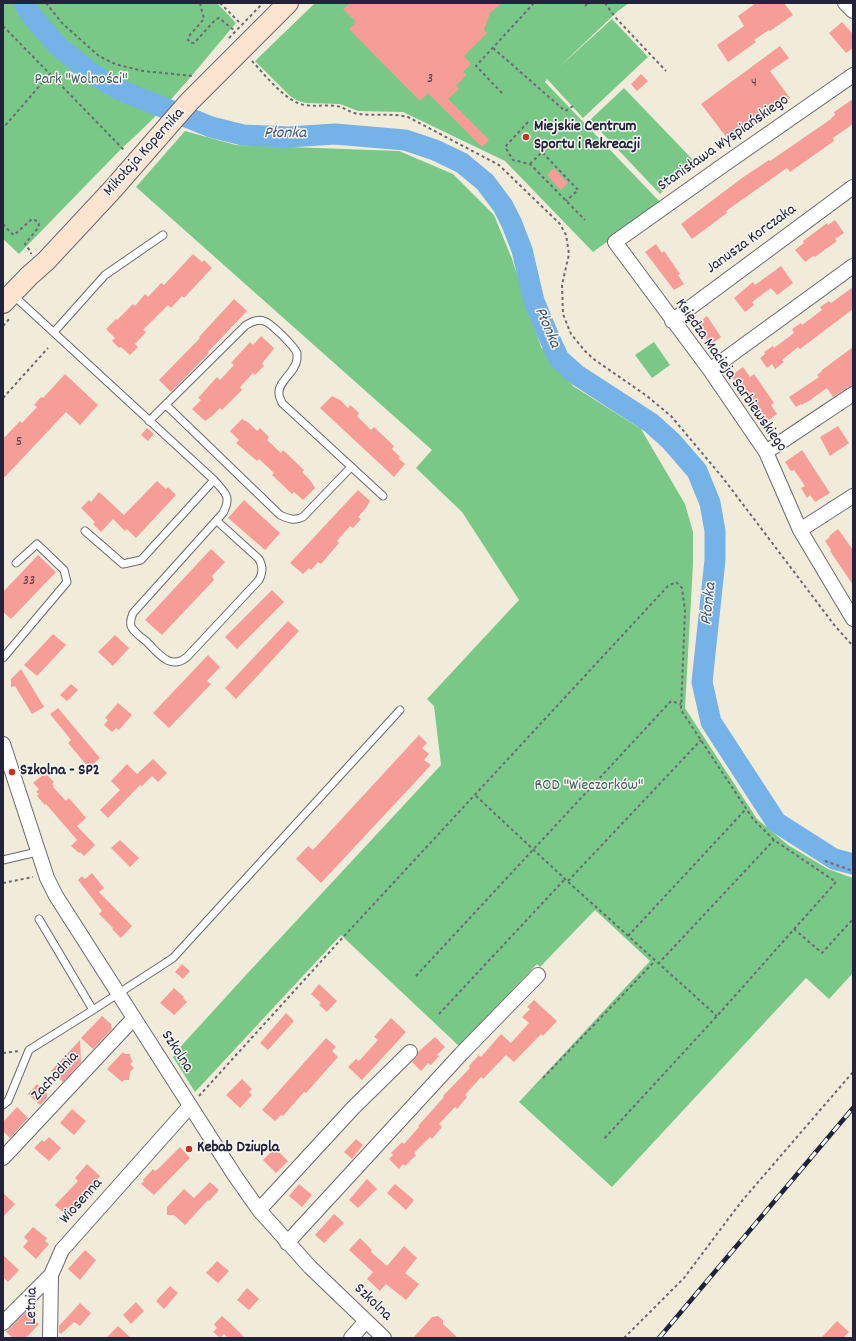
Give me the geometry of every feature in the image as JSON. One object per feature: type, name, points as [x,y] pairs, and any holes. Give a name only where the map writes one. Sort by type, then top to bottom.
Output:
[{"type":"street","name":"Mikołaja Kopernika","points":[[7,298],[46,261],[113,189],[189,102],[250,28],[288,3]]},
{"type":"street","points":[[845,3],[853,11]]},
{"type":"street","name":"Stanisława Wyspiańskiego","points":[[615,242],[724,164],[853,75]]},
{"type":"street","name":"Janusza Korczaka","points":[[672,321],[853,187]]},
{"type":"street","name":"Księdza Macieja Sarbiewskiego","points":[[615,242],[672,321],[710,370],[766,452],[800,530],[853,618]]},
{"type":"street","points":[[710,370],[853,266]]},
{"type":"street","points":[[766,452],[853,394]]},
{"type":"street","points":[[800,530],[853,496]]},
{"type":"street","name":"Szkolna","points":[[3,744],[46,878],[190,1106],[235,1176],[259,1210],[310,1267],[384,1338]]},
{"type":"street","points":[[287,1242],[461,1054],[538,975]]},
{"type":"street","name":"Zachodnia","points":[[3,1158],[134,1018]]},
{"type":"street","points":[[259,1210],[353,1108],[410,1052]]},
{"type":"street","name":"Wiosenna","points":[[3,1323],[51,1275],[62,1250],[190,1106]]},
{"type":"street","name":"Letnia","points":[[50,1338],[51,1275]]},
{"type":"street","points":[[351,1338],[366,1321]]},
{"type":"lane","points":[[54,332],[105,274],[164,235]]},
{"type":"lane","points":[[7,298],[54,332],[214,480],[225,492],[228,498],[227,506],[217,521],[132,613],[130,620],[132,628],[166,660],[175,663],[182,661],[187,657],[259,580],[262,573],[262,566],[259,559],[217,521]]},
{"type":"lane","points":[[149,420],[246,325],[255,320],[264,321],[272,326],[297,353],[295,368],[280,386],[278,393],[282,403],[383,496]]},
{"type":"lane","points":[[166,405],[280,515],[290,520],[303,518],[351,467]]},
{"type":"lane","points":[[85,531],[123,564],[141,560],[214,480]]},
{"type":"lane","points":[[3,658],[66,582],[64,570],[36,544],[16,563]]},
{"type":"lane","points":[[3,1105],[8,1101],[29,1050],[173,958],[400,710]]},
{"type":"lane","points":[[3,860],[37,852]]},
{"type":"lane","points":[[39,919],[93,1010]]},
{"type":"path","points":[[46,3],[62,23],[99,56],[143,71],[194,76]]},
{"type":"path","points":[[200,3],[204,19],[189,36],[188,40],[190,43],[194,43],[216,19],[219,18],[237,33],[240,32],[248,23],[250,28]]},
{"type":"path","points":[[220,3],[250,28]]},
{"type":"path","points":[[502,93],[476,66],[534,3]]},
{"type":"path","points":[[585,6],[588,3]]},
{"type":"path","points":[[605,3],[615,17],[666,71]]},
{"type":"path","points":[[3,26],[124,150]]},
{"type":"path","points":[[493,48],[565,111],[575,105]]},
{"type":"path","points":[[250,60],[289,98],[302,105],[336,106],[353,113],[400,115],[408,117],[498,165],[537,200],[560,224],[566,236],[569,254],[562,285],[563,314],[572,334],[595,360],[647,396],[671,416],[723,478],[812,596],[853,646]]},
{"type":"path","points":[[3,128],[50,74]]},
{"type":"path","points":[[528,122],[505,147],[513,160],[530,164],[585,220]]},
{"type":"path","points":[[530,164],[542,152],[578,190],[566,201]]},
{"type":"path","points":[[3,224],[14,235],[32,220],[37,221],[39,224],[38,228],[26,244],[31,252]]},
{"type":"path","points":[[3,398],[48,348]]},
{"type":"path","points":[[190,1106],[335,946],[668,586],[676,582],[682,588],[685,611],[681,710],[752,819],[774,840],[836,882],[717,1016],[603,1140]]},
{"type":"path","points":[[416,976],[671,701],[681,704]]},
{"type":"path","points":[[568,881],[701,740]]},
{"type":"path","points":[[475,795],[658,964],[717,1016]]},
{"type":"path","points":[[628,936],[746,809]]},
{"type":"path","points":[[658,964],[774,840]]},
{"type":"path","points":[[825,861],[853,871]]},
{"type":"path","points":[[3,883],[37,876]]},
{"type":"path","points":[[439,1014],[565,879]]},
{"type":"path","points":[[794,929],[822,953],[853,919]]},
{"type":"path","points":[[544,1078],[655,961]]},
{"type":"path","points":[[3,1053],[29,1050]]},
{"type":"path","points":[[624,1338],[684,1278],[741,1202],[853,1072]]},
{"type":"green space","name":"Park \"Wolności\"","points":[[3,3],[217,3],[236,23],[153,119],[123,147],[19,254],[3,239]]},
{"type":"green space","name":"Miejskie Centrum Sportu i Rekreacji","points":[[315,3],[629,3],[618,11],[558,68],[612,19],[648,57],[583,118],[547,79],[545,82],[661,203],[593,252],[505,161],[403,112],[358,111],[340,104],[306,103],[298,101],[290,96],[255,61]]},
{"type":"green space","points":[[624,88],[694,161],[660,194],[590,120]]},
{"type":"green space","name":"ROD \"Wieczorków\"","points":[[185,131],[236,145],[399,151],[453,174],[494,215],[512,259],[541,347],[573,386],[641,429],[685,504],[693,532],[693,564],[685,708],[757,819],[788,845],[828,869],[853,878],[853,973],[829,999],[806,978],[612,1187],[519,1102],[650,961],[595,910],[540,967],[537,964],[459,1046],[341,935],[195,1092],[173,1057],[246,975],[441,765],[434,706],[427,699],[519,600],[462,512],[416,468],[432,450],[136,187]]},
{"type":"green space","points":[[654,342],[670,365],[652,378],[635,355]]},
{"type":"building","points":[[350,3],[501,3],[490,13],[484,30],[487,33],[464,56],[471,64],[463,72],[466,75],[456,86],[459,89],[448,99],[489,140],[482,147],[428,93],[420,101],[349,29],[356,22],[343,9]]},
{"type":"building","points":[[756,3],[784,3],[793,15],[754,40],[756,42],[728,62],[717,45],[744,26],[738,16]]},
{"type":"building","points":[[842,22],[853,34],[853,48],[846,53],[829,33]]},
{"type":"building","points":[[780,46],[789,58],[770,71],[790,98],[730,142],[701,104]]},
{"type":"building","points":[[641,74],[648,81],[637,91],[631,84]]},
{"type":"building","points":[[853,99],[853,124],[833,138],[834,141],[790,172],[787,168],[726,211],[727,213],[692,239],[681,224],[742,178],[769,160],[770,161],[831,119],[835,115],[834,112]]},
{"type":"building","points":[[554,168],[568,183],[561,190],[547,175]]},
{"type":"building","points":[[835,220],[844,233],[835,239],[837,241],[815,257],[813,256],[805,262],[795,250],[804,243],[803,241],[827,223],[828,225]]},
{"type":"building","points":[[656,244],[662,253],[664,251],[680,274],[678,275],[684,284],[674,290],[645,252]]},
{"type":"building","points":[[193,254],[202,262],[204,260],[212,268],[184,298],[182,296],[171,308],[168,305],[143,330],[146,332],[135,344],[138,347],[130,355],[121,347],[119,348],[112,341],[115,338],[106,329],[133,304],[135,306],[145,294],[148,297],[161,283],[164,285]]},
{"type":"building","points":[[781,266],[793,283],[777,295],[771,288],[752,302],[754,305],[745,312],[734,298],[753,282],[755,285]]},
{"type":"building","points":[[853,287],[853,309],[800,349],[798,347],[782,360],[784,362],[775,369],[772,364],[767,368],[760,358],[765,354],[764,352],[773,346],[774,348],[794,333],[792,329],[801,323],[802,325],[822,310],[820,307],[829,301],[831,303]]},
{"type":"building","points":[[234,299],[247,311],[171,392],[159,380],[200,338],[199,337]]},
{"type":"building","points":[[707,316],[721,337],[710,345],[697,324]]},
{"type":"building","points":[[261,336],[274,348],[262,363],[264,366],[255,375],[253,373],[240,387],[242,390],[222,410],[220,408],[205,421],[192,409],[201,400],[198,398],[217,377],[220,380],[234,365],[231,363],[250,342],[253,345]]},
{"type":"building","points":[[853,347],[853,386],[848,387],[833,397],[827,388],[806,403],[796,407],[789,397],[819,377],[817,375],[822,370]]},
{"type":"building","points":[[743,367],[750,377],[754,374],[774,403],[771,405],[777,414],[766,422],[761,415],[757,417],[751,409],[755,407],[731,376]]},
{"type":"building","points":[[65,374],[98,405],[80,425],[66,412],[3,479],[3,439],[20,421],[22,423],[37,407],[34,405],[41,397],[43,398]]},
{"type":"building","points":[[332,396],[340,400],[348,408],[350,405],[359,413],[357,416],[371,430],[374,427],[394,446],[392,449],[400,457],[398,458],[405,464],[394,477],[320,408]]},
{"type":"building","points":[[242,419],[249,423],[257,431],[260,428],[269,437],[267,440],[281,453],[283,450],[304,470],[302,472],[315,488],[303,500],[294,492],[292,494],[272,475],[274,473],[259,459],[257,461],[236,443],[239,440],[230,431]]},
{"type":"building","points":[[838,426],[849,443],[830,456],[820,437]]},
{"type":"building","points":[[147,428],[154,434],[148,441],[141,435]]},
{"type":"building","points":[[802,450],[830,493],[815,502],[810,495],[807,498],[801,488],[805,486],[794,470],[791,471],[785,462]]},
{"type":"building","points":[[157,481],[166,489],[168,487],[176,495],[136,538],[127,529],[125,531],[113,519],[101,532],[93,524],[95,522],[81,508],[89,500],[91,502],[99,492],[124,515]]},
{"type":"building","points":[[358,490],[370,501],[358,517],[361,519],[353,528],[350,526],[337,541],[339,543],[321,564],[318,562],[311,570],[309,568],[303,574],[290,563]]},
{"type":"building","points":[[244,500],[280,533],[265,550],[228,518]]},
{"type":"building","points":[[838,529],[853,550],[853,585],[825,541]]},
{"type":"building","points":[[211,549],[225,562],[212,576],[214,580],[162,635],[145,620]]},
{"type":"building","points":[[38,555],[56,572],[11,619],[3,612],[3,592]]},
{"type":"building","points":[[272,590],[284,602],[237,649],[225,637]]},
{"type":"building","points":[[288,621],[299,631],[236,699],[225,688]]},
{"type":"building","points":[[53,634],[66,645],[37,676],[24,665]]},
{"type":"building","points":[[115,635],[129,648],[113,666],[98,652]]},
{"type":"building","points":[[208,655],[220,667],[207,681],[211,684],[169,728],[153,713]]},
{"type":"building","points":[[21,669],[44,707],[32,714],[15,686],[11,687],[11,679]]},
{"type":"building","points":[[71,684],[78,690],[67,701],[60,695]]},
{"type":"building","points":[[118,703],[132,715],[119,730],[116,728],[112,732],[104,725],[108,720],[105,718]]},
{"type":"building","points":[[58,708],[100,758],[89,768],[68,743],[71,740],[50,714]]},
{"type":"building","points":[[419,735],[427,743],[422,748],[429,754],[424,760],[431,765],[321,883],[296,859],[308,846],[313,850]]},
{"type":"building","points":[[153,759],[167,773],[158,782],[152,776],[142,786],[140,785],[108,818],[100,810],[120,790],[111,781],[127,764],[137,774]]},
{"type":"building","points":[[45,773],[54,782],[52,784],[54,786],[53,787],[66,801],[69,798],[86,818],[77,826],[95,845],[84,856],[71,846],[77,840],[46,804],[45,805],[37,796],[39,794],[36,792],[39,789],[33,783]]},
{"type":"building","points":[[120,840],[139,858],[130,867],[111,848]]},
{"type":"building","points":[[92,873],[104,888],[99,892],[132,926],[121,938],[99,914],[102,911],[78,880],[82,876],[85,879]]},
{"type":"building","points":[[182,964],[190,971],[183,979],[175,972]]},
{"type":"building","points":[[319,984],[337,1001],[327,1012],[319,1005],[321,1003],[311,994]]},
{"type":"building","points":[[174,988],[184,997],[183,998],[187,1002],[174,1015],[160,1003]]},
{"type":"building","points":[[534,1000],[557,1021],[543,1036],[541,1034],[514,1062],[506,1055],[483,1079],[481,1077],[465,1095],[467,1097],[457,1109],[455,1107],[439,1124],[442,1127],[432,1139],[430,1137],[414,1153],[416,1155],[405,1166],[403,1164],[399,1169],[389,1159],[393,1155],[391,1153],[402,1142],[404,1144],[444,1097],[443,1096],[470,1068],[469,1066],[479,1055],[481,1057],[501,1034],[511,1043],[529,1023],[522,1017],[530,1009],[527,1007]]},
{"type":"building","points":[[286,1013],[294,1021],[268,1050],[260,1043]]},
{"type":"building","points":[[102,1016],[111,1024],[112,1029],[93,1049],[81,1038]]},
{"type":"building","points":[[391,1018],[406,1032],[362,1080],[348,1067],[356,1059],[359,1061],[378,1040],[374,1037]]},
{"type":"building","points":[[435,1037],[445,1047],[437,1055],[439,1056],[431,1065],[428,1063],[421,1071],[412,1062],[416,1058],[418,1052]]},
{"type":"building","points":[[326,1038],[336,1047],[332,1051],[338,1057],[306,1093],[304,1092],[283,1116],[281,1115],[275,1121],[262,1110]]},
{"type":"building","points":[[80,1040],[81,1062],[63,1082],[51,1071]]},
{"type":"building","points":[[123,1052],[125,1054],[130,1054],[133,1061],[130,1064],[134,1068],[130,1072],[129,1080],[124,1080],[122,1082],[107,1069]]},
{"type":"building","points":[[242,1079],[252,1089],[249,1092],[252,1095],[240,1108],[226,1095]]},
{"type":"building","points":[[37,1084],[47,1093],[47,1098],[40,1105],[28,1094]]},
{"type":"building","points":[[17,1107],[28,1118],[10,1138],[3,1131],[3,1122]]},
{"type":"building","points":[[72,1109],[86,1121],[74,1135],[60,1123]]},
{"type":"building","points":[[49,1137],[61,1148],[49,1161],[34,1148],[42,1140],[44,1142]]},
{"type":"building","points":[[356,1139],[363,1145],[352,1159],[344,1152]]},
{"type":"building","points":[[180,1147],[190,1158],[154,1195],[141,1184],[144,1181],[143,1180],[153,1169],[155,1171],[158,1169]]},
{"type":"building","points":[[275,1148],[288,1161],[276,1173],[263,1160]]},
{"type":"building","points":[[87,1164],[100,1176],[97,1180],[99,1181],[69,1218],[55,1205],[78,1181],[75,1178]]},
{"type":"building","points":[[367,1179],[377,1189],[358,1208],[349,1200]]},
{"type":"building","points":[[210,1182],[219,1190],[185,1225],[174,1215],[167,1215],[167,1207],[184,1189],[194,1198]]},
{"type":"building","points":[[299,1184],[312,1195],[302,1207],[289,1196]]},
{"type":"building","points":[[395,1184],[414,1200],[406,1210],[387,1193]]},
{"type":"building","points":[[3,1193],[15,1204],[3,1217]]},
{"type":"building","points":[[334,1214],[344,1223],[324,1243],[315,1235]]},
{"type":"building","points":[[33,1227],[47,1238],[45,1241],[49,1244],[36,1259],[23,1247],[28,1241],[24,1237]]},
{"type":"building","points":[[360,1238],[372,1250],[371,1252],[387,1266],[404,1246],[417,1258],[405,1273],[419,1284],[406,1300],[386,1284],[380,1291],[367,1279],[373,1272],[349,1250]]},
{"type":"building","points":[[85,1250],[96,1260],[80,1280],[68,1269]]},
{"type":"building","points":[[3,1255],[19,1270],[8,1282],[3,1277]]},
{"type":"building","points":[[217,1261],[229,1271],[218,1283],[206,1273]]},
{"type":"building","points":[[170,1286],[178,1293],[164,1309],[156,1301]]},
{"type":"building","points":[[247,1288],[259,1299],[249,1310],[237,1300]]},
{"type":"building","points":[[136,1302],[144,1311],[131,1324],[123,1315]]},
{"type":"building","points":[[80,1303],[91,1313],[80,1326],[74,1322],[61,1334],[59,1332],[59,1326]]},
{"type":"building","points":[[26,1312],[39,1324],[26,1338],[13,1338],[6,1332]]},
{"type":"building","points":[[222,1316],[245,1338],[228,1338],[224,1334],[220,1338],[213,1332],[217,1328],[214,1324]]},
{"type":"building","points":[[438,1316],[443,1320],[443,1324],[458,1338],[413,1338],[432,1317]]},
{"type":"building","points":[[837,1321],[849,1332],[843,1338],[821,1338]]},
{"type":"building","points":[[118,1326],[131,1338],[106,1338]]},
{"type":"waterway","name":"Płonka","points":[[24,3],[31,15],[59,47],[94,75],[118,89],[211,127],[243,135],[289,137],[335,134],[405,140],[435,150],[462,163],[485,182],[503,206],[512,224],[522,250],[534,301],[559,359],[577,375],[651,423],[671,441],[697,471],[710,503],[715,531],[715,560],[702,682],[711,722],[776,822],[834,859],[853,864]]},
{"type":"railway","points":[[659,1338],[853,1108]]},
{"type":"place","name":"Miejskie Centrum Sportu i Rekreacji","points":[[526,137]]},
{"type":"place","name":"Szkolna - SP2","points":[[12,772]]},
{"type":"place","name":"Kebab Dziupla","points":[[189,1149]]}]
